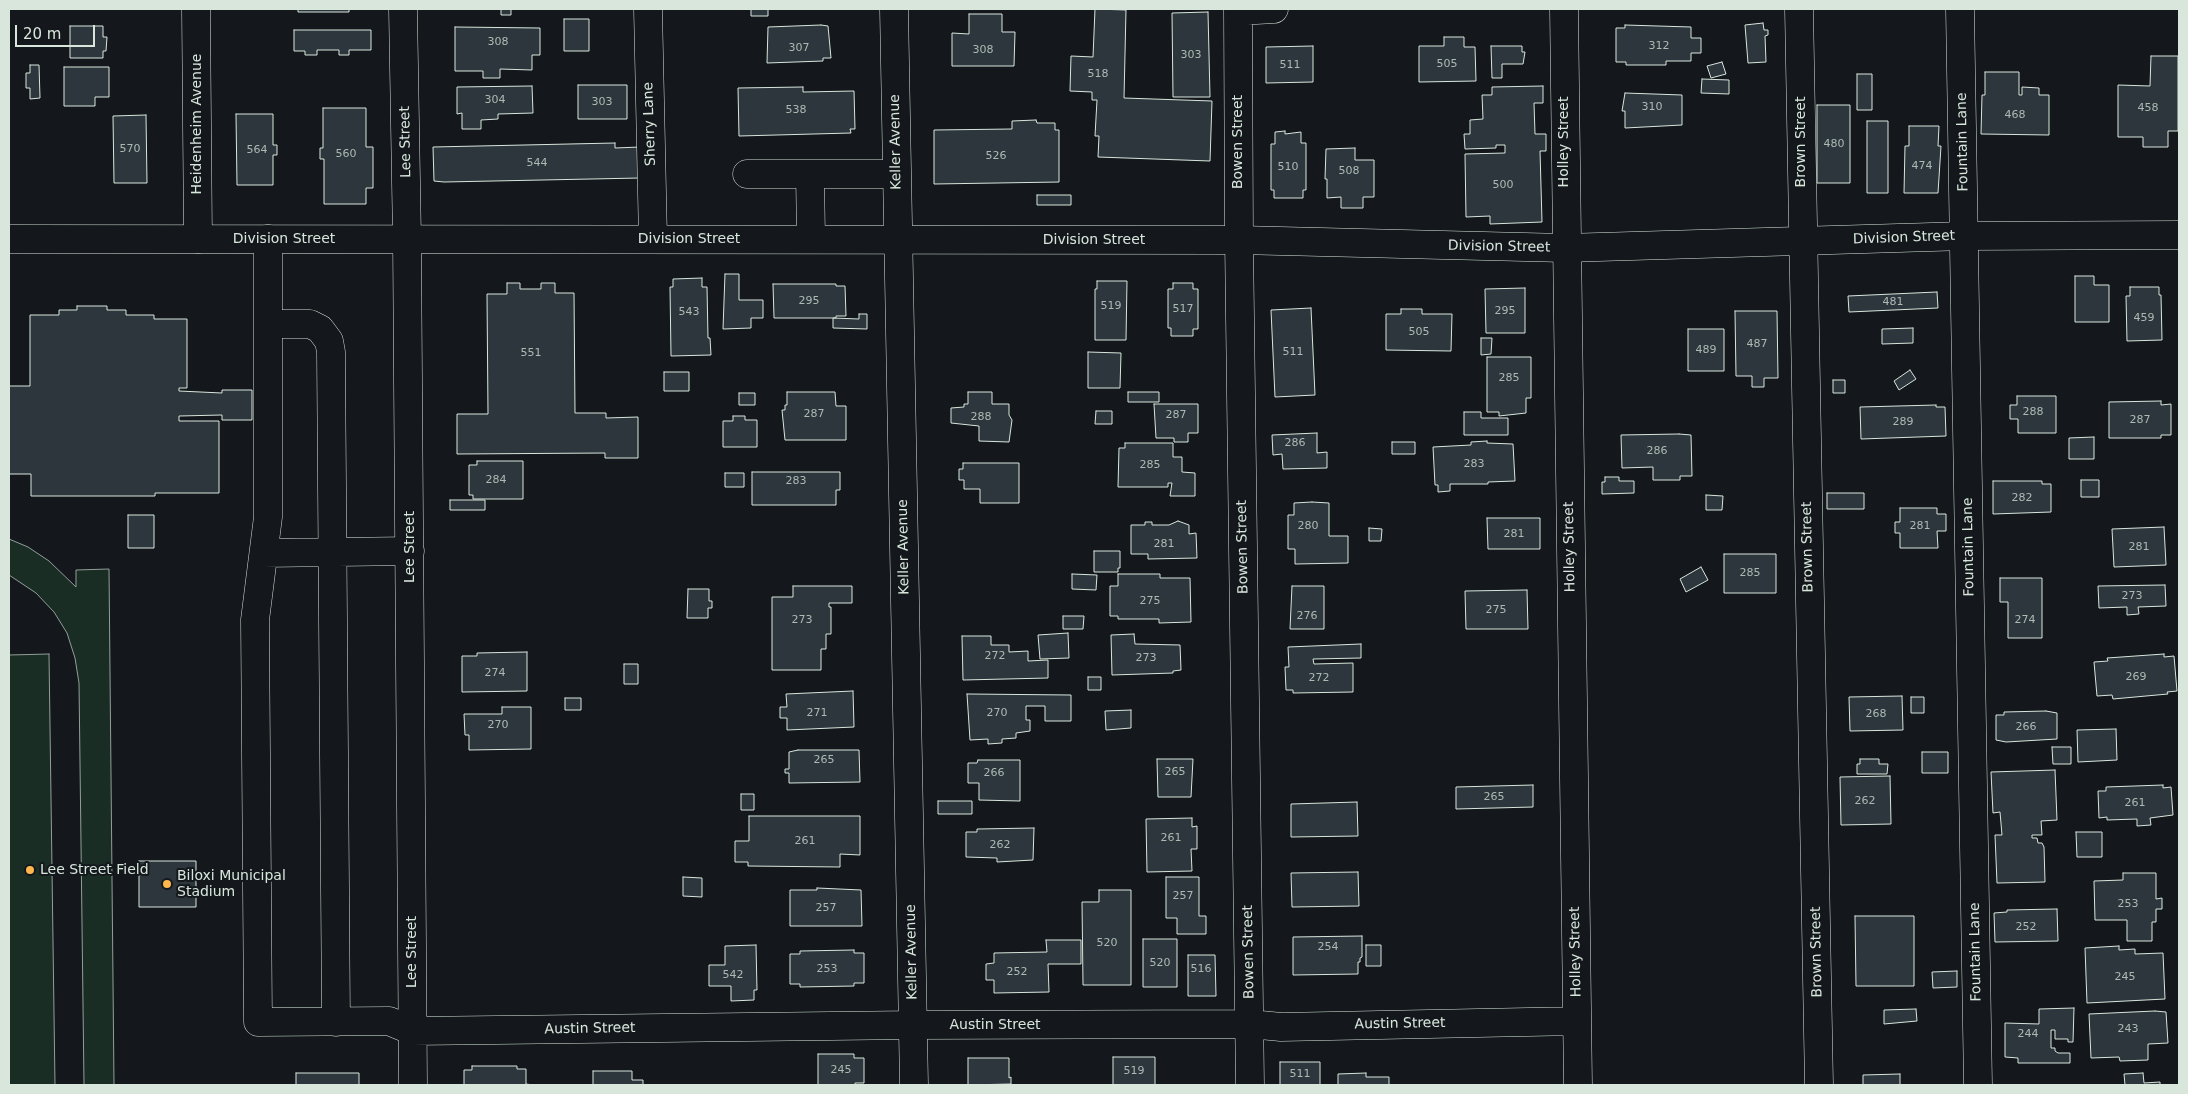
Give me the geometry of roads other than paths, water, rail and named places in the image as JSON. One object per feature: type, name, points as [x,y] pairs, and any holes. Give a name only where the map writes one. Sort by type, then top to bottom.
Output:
[{"type":"street","name":"Heidenheim Avenue","points":[[196,9],[198,239]]},
{"type":"street","name":"Lee Street","points":[[403,9],[410,551],[413,1085]]},
{"type":"street","name":"Sherry Lane","points":[[648,9],[653,239]]},
{"type":"street","name":"Keller Avenue","points":[[894,9],[914,1085]]},
{"type":"street","points":[[1238,10],[1274,9]]},
{"type":"street","name":"Holley Street","points":[[1564,9],[1565,248],[1578,1085]]},
{"type":"street","name":"Brown Street","points":[[1799,9],[1819,1085]]},
{"type":"street","name":"Fountain Lane","points":[[1960,9],[1978,1085]]},
{"type":"street","name":"Bowen Street","points":[[1238,10],[1239,240],[1250,1085]]},
{"type":"street","points":[[747,174],[896,174]]},
{"type":"street","points":[[810,174],[811,238]]},
{"type":"street","name":"Division Street","points":[[9,239],[811,238],[897,240],[1239,240],[1565,248],[1965,236],[2179,235]]},
{"type":"street","points":[[268,239],[268,517],[254,620],[258,1022],[389,1021],[413,1031]]},
{"type":"street","points":[[268,324],[310,324],[320,330],[329,341],[331,352],[336,1022]]},
{"type":"street","points":[[264,553],[410,551]]},
{"type":"street","name":"Austin Street","points":[[413,1031],[914,1025],[1250,1024],[1281,1027],[1577,1021]]},
{"type":"place","name":"Lee Street Field","points":[[30,870]]},
{"type":"place","name":"Biloxi Municipal Stadium","points":[[167,884]]}]
